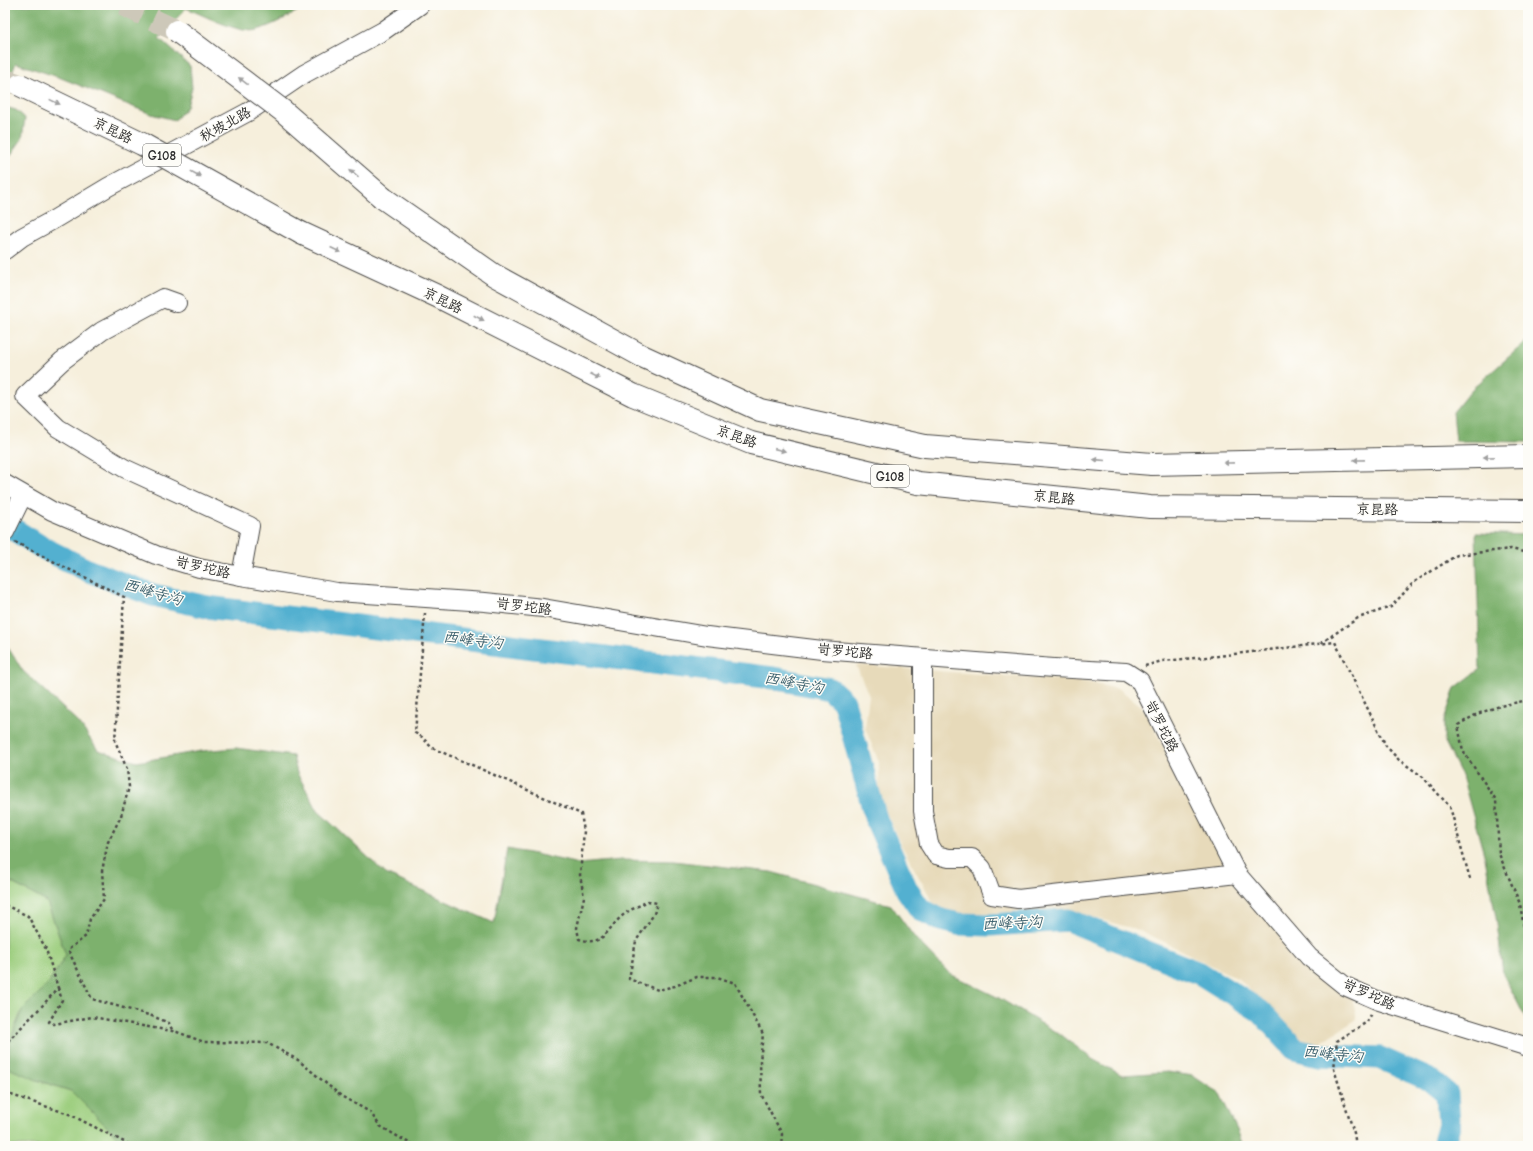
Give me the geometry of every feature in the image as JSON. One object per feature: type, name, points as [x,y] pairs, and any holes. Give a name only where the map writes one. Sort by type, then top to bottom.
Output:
[{"type":"highway","points":[[177,31],[283,111],[384,198],[494,274],[642,356],[760,410],[925,446],[1152,464],[1528,456]]},
{"type":"highway","name":"京昆路","points":[[20,85],[142,144],[301,233],[437,296],[633,395],[752,444],[918,483],[1150,507],[1528,510]]},
{"type":"street","name":"秋坡北路","points":[[5,250],[22,237],[108,187],[248,112],[304,74],[383,31],[420,5]]},
{"type":"street","points":[[177,302],[163,298],[102,331],[62,361],[25,396],[58,428],[124,468],[250,526],[241,576]]},
{"type":"street","name":"岢罗坨路","points":[[5,484],[52,510],[156,555],[200,568],[241,576],[337,592],[486,602],[543,608],[707,636],[822,650],[1126,672],[1140,681],[1237,874],[1309,957],[1345,986],[1379,1001],[1528,1047]]},
{"type":"street","points":[[10,530],[23,495]]},
{"type":"street","points":[[923,658],[923,811],[929,844],[936,855],[949,858],[972,858],[982,868],[992,895],[1018,898],[1237,874]]},
{"type":"path","points":[[10,530],[124,597],[115,741],[127,769],[129,787],[122,816],[108,842],[102,870],[104,899],[90,919],[86,936],[68,950],[92,999],[152,1016],[169,1023],[173,1032]]},
{"type":"path","points":[[1320,644],[1358,618],[1391,607],[1413,583],[1457,555],[1511,549],[1528,553]]},
{"type":"path","points":[[425,612],[415,733],[422,737],[432,748],[581,814],[584,831],[580,875],[584,897],[576,928],[579,939],[588,942],[600,940],[622,916],[648,901],[657,903],[654,914],[636,941],[629,979],[658,990],[697,978],[717,977],[736,984],[763,1034],[760,1061],[761,1094],[782,1134],[781,1146]]},
{"type":"path","points":[[1126,672],[1162,661],[1335,642],[1386,746],[1399,760],[1423,777],[1450,807],[1470,879]]},
{"type":"path","points":[[1528,700],[1500,706],[1477,714],[1458,726],[1463,751],[1496,800],[1499,854],[1520,904],[1528,952]]},
{"type":"path","points":[[5,905],[28,916],[46,949],[62,1000],[49,1022],[54,1024],[92,1017],[173,1032],[204,1042],[267,1043],[298,1060],[341,1096],[370,1112],[380,1126],[414,1146]]},
{"type":"path","points":[[5,1044],[58,988]]},
{"type":"path","points":[[1356,1146],[1354,1133],[1334,1069],[1337,1041],[1367,1022],[1379,1001]]},
{"type":"path","points":[[5,1093],[69,1114],[132,1146]]},
{"type":"shaded area","points":[[856,665],[1086,682],[1119,689],[1142,706],[1237,888],[1322,981],[1352,997],[1357,1019],[1317,1045],[1304,1046],[1239,979],[1142,931],[1088,916],[1050,910],[948,915],[938,911],[901,845],[879,797],[879,762],[865,728],[869,696]]},
{"type":"green space","points":[[5,5],[308,5],[270,25],[250,31],[222,24],[186,8],[159,38],[190,66],[192,88],[187,107],[175,120],[151,114],[61,78],[16,63],[5,91]]},
{"type":"green space","points":[[5,107],[16,110],[25,118],[22,139],[5,163]]},
{"type":"green space","points":[[1528,340],[1528,442],[1456,441],[1453,412],[1471,390]]},
{"type":"green space","points":[[1476,533],[1528,535],[1528,1023],[1503,974],[1497,923],[1485,858],[1462,776],[1444,740],[1444,721],[1455,688],[1480,669]]},
{"type":"green space","points":[[5,643],[23,671],[79,723],[98,750],[137,762],[201,751],[236,748],[293,756],[297,773],[318,811],[386,874],[494,923],[507,849],[579,864],[621,860],[673,861],[771,872],[891,905],[915,938],[950,974],[999,998],[1064,1037],[1092,1059],[1122,1075],[1168,1072],[1193,1076],[1220,1094],[1243,1146],[126,1146],[71,1091],[37,1080],[8,1068],[10,1040],[22,1010],[49,983],[66,955],[47,902],[5,879]]},
{"type":"green space","points":[[5,879],[47,902],[66,955],[49,983],[22,1010],[37,1080],[71,1091],[126,1146],[5,1146]]},
{"type":"waterway","name":"西峰寺沟","points":[[5,524],[43,548],[89,571],[153,595],[207,607],[773,678],[830,689],[844,702],[876,819],[907,890],[920,909],[941,920],[959,924],[990,925],[1068,920],[1201,974],[1260,1011],[1295,1049],[1320,1055],[1380,1058],[1430,1080],[1447,1094],[1449,1125],[1443,1146]]},
{"type":"tunnel","points":[[123,5],[177,31]]},
{"type":"tunnel","points":[[5,80],[20,85]]}]
